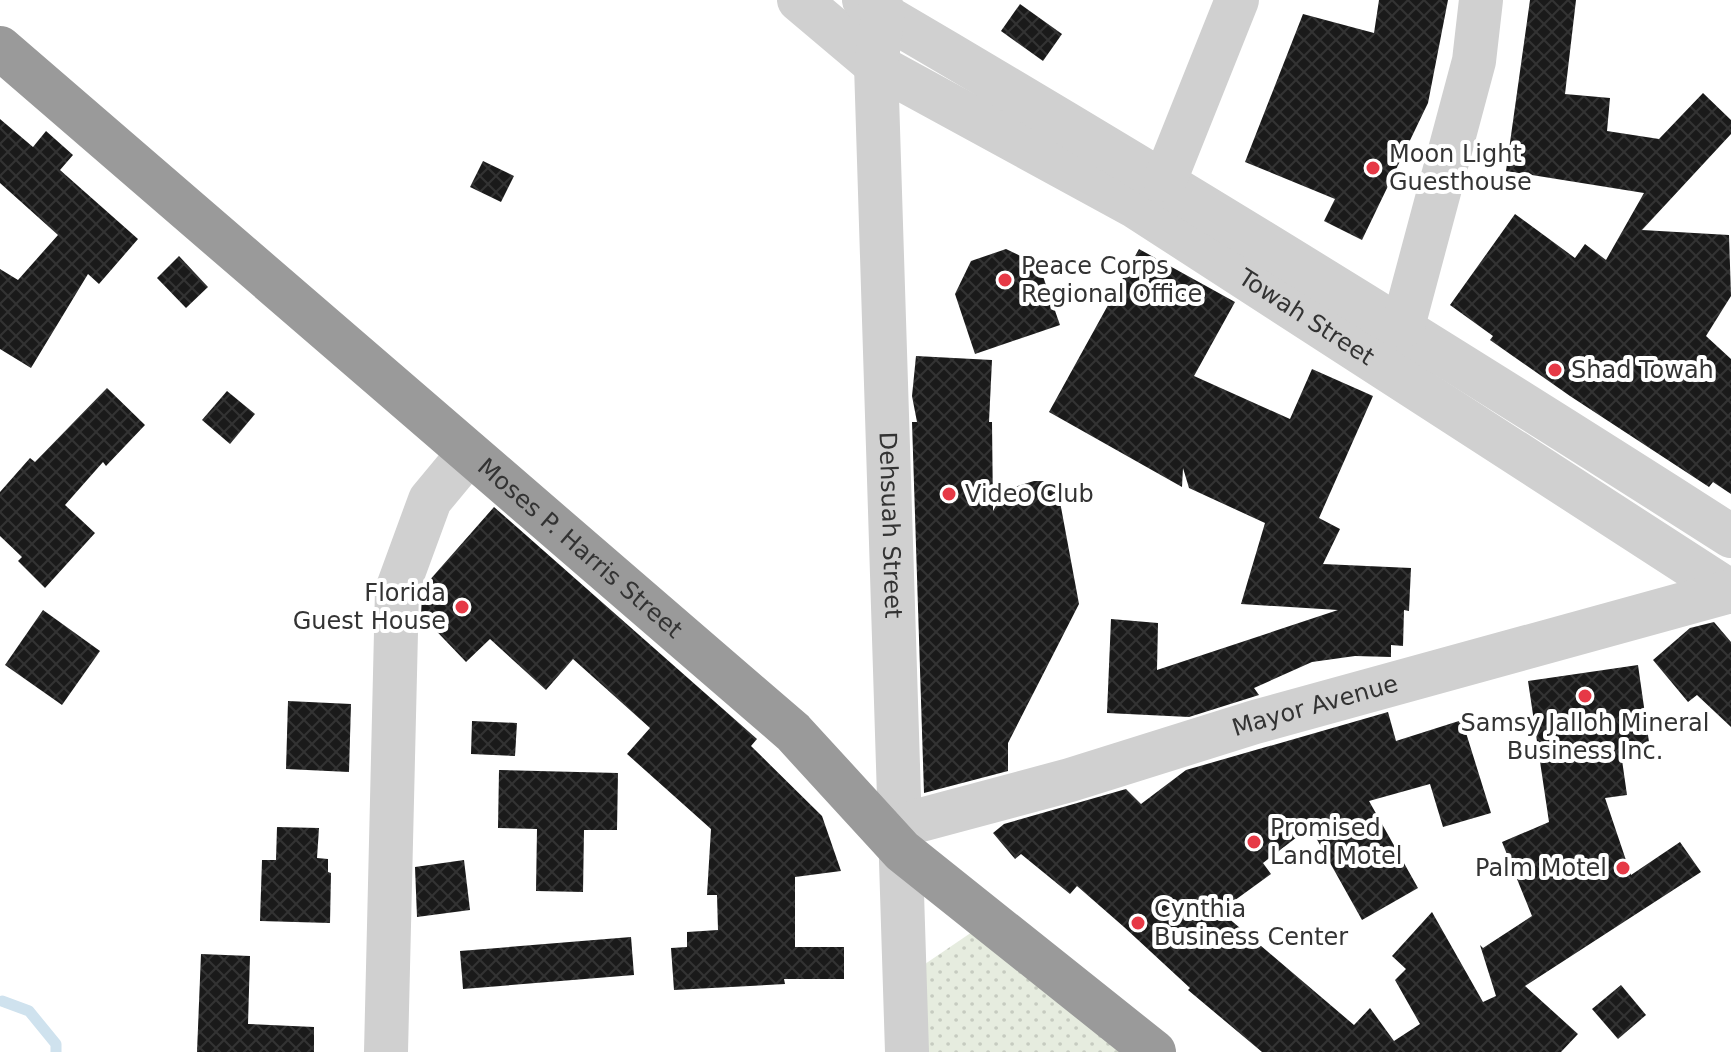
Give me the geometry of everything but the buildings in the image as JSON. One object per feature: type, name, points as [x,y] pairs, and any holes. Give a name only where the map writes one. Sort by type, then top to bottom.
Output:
[{"type":"highway","name":"Moses P. Harris Street","points":[[0,48],[793,732],[902,838],[1154,1052]]},
{"type":"street","name":"Towah Street","points":[[799,0],[876,65],[1136,207],[1731,591]]},
{"type":"street","points":[[1165,180],[1237,0]]},
{"type":"street","points":[[1403,326],[1474,61],[1481,0]]},
{"type":"street","name":"Towah Street","points":[[876,5],[1403,326],[1731,536]]},
{"type":"street","name":"Dehsuah Street","points":[[876,5],[907,1052]]},
{"type":"street","points":[[386,1052],[397,590],[430,500],[469,453]]},
{"type":"street","name":"Mayor Avenue","points":[[902,838],[1070,780],[1255,722],[1731,591]]},
{"type":"shaded area","points":[[975,930],[1125,1052],[923,1052],[925,964]]},
{"type":"waterway","points":[[2,1001],[29,1011],[56,1044],[56,1052]]},
{"type":"place","name":"Moon Light Guesthouse","points":[[1373,168]]},
{"type":"place","name":"Peace Corps Regional Office","points":[[1005,280]]},
{"type":"place","name":"Shad Towah","points":[[1555,370]]},
{"type":"place","name":"Video Club","points":[[949,494]]},
{"type":"place","name":"Florida Guest House","points":[[462,607]]},
{"type":"place","name":"Samsy Jalloh Mineral Business Inc.","points":[[1585,696]]},
{"type":"place","name":"Promised Land Motel","points":[[1254,842]]},
{"type":"place","name":"Palm Motel","points":[[1623,868]]},
{"type":"place","name":"Cynthia Business Center","points":[[1138,923]]}]
